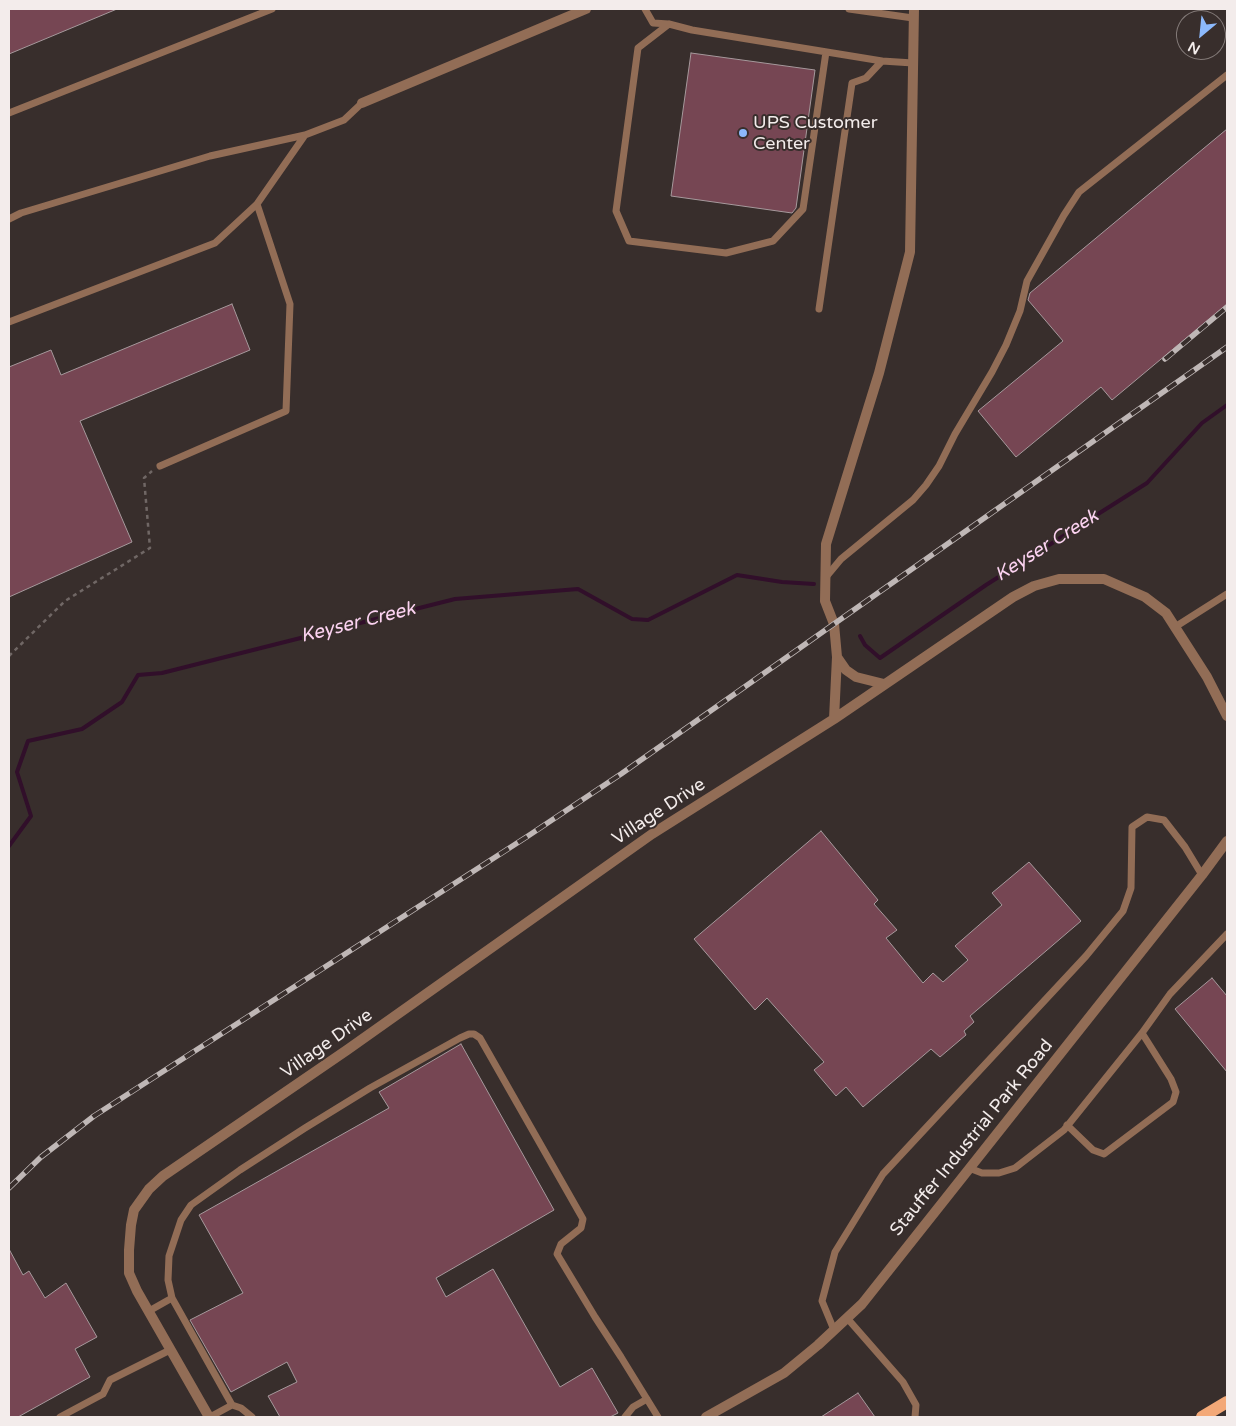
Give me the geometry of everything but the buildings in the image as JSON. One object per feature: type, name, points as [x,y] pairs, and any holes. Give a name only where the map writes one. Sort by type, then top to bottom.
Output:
[{"type":"main road","points":[[1202,1417],[1227,1402]]},
{"type":"street","points":[[362,103],[586,9]]},
{"type":"street","points":[[834,719],[838,657],[834,624],[825,600],[826,544],[879,373],[910,252],[913,13]]},
{"type":"street","name":"Village Drive","points":[[209,1417],[148,1311],[129,1273],[129,1250],[134,1210],[149,1189],[163,1176],[347,1050],[652,834],[834,719],[1013,596],[1034,586],[1059,579],[1104,580],[1145,597],[1166,613],[1208,677],[1227,716]]},
{"type":"street","points":[[838,657],[846,670],[856,677],[884,684]]},
{"type":"street","name":"Stauffer Industrial Park Road","points":[[706,1417],[784,1373],[862,1304],[1227,841]]},
{"type":"lane","points":[[9,112],[272,9]]},
{"type":"lane","points":[[645,9],[653,23],[669,24],[692,30],[882,61],[913,63]]},
{"type":"lane","points":[[849,9],[913,13]]},
{"type":"lane","points":[[669,24],[638,48],[616,211],[629,242],[726,253],[773,241],[802,209],[826,52]]},
{"type":"lane","points":[[819,309],[852,83],[866,78],[882,61]]},
{"type":"lane","points":[[825,577],[841,559],[913,500],[939,466],[955,434],[1006,345],[1020,311],[1027,281],[1079,192],[1227,75]]},
{"type":"lane","points":[[9,219],[210,156],[305,135],[344,120],[362,103]]},
{"type":"lane","points":[[9,322],[215,243],[257,204],[305,135]]},
{"type":"lane","points":[[160,466],[286,411],[290,304],[257,204]]},
{"type":"lane","points":[[1175,627],[1227,594]]},
{"type":"lane","points":[[834,1330],[822,1301],[835,1252],[883,1174],[1086,956],[1123,911],[1131,888],[1132,827],[1147,816],[1164,820],[1185,847],[1202,875]]},
{"type":"lane","points":[[969,1168],[982,1173],[999,1173],[1015,1168],[1064,1130],[1142,1033],[1170,994],[1227,934]]},
{"type":"lane","points":[[1067,1126],[1094,1150],[1104,1154],[1173,1102],[1176,1092],[1171,1079],[1142,1033]]},
{"type":"lane","points":[[252,1417],[241,1408],[232,1405],[172,1298],[168,1280],[169,1256],[181,1220],[191,1205],[240,1170],[370,1088],[460,1038],[474,1034],[480,1038],[583,1220],[581,1228],[561,1244],[558,1254],[658,1417]]},
{"type":"lane","points":[[148,1311],[172,1298]]},
{"type":"lane","points":[[847,1318],[903,1382],[916,1405],[914,1417]]},
{"type":"lane","points":[[60,1417],[103,1394],[110,1380],[170,1350]]},
{"type":"lane","points":[[625,1417],[633,1407],[648,1399]]},
{"type":"lane","points":[[209,1417],[232,1405]]},
{"type":"path","points":[[9,656],[65,601],[150,548],[144,478],[160,466]]},
{"type":"waterway","name":"Keyser Creek","points":[[860,636],[865,645],[880,658],[986,585],[1147,483],[1202,423],[1227,405]]},
{"type":"waterway","name":"Keyser Creek","points":[[9,846],[31,816],[17,772],[28,741],[82,729],[122,702],[138,675],[162,673],[455,599],[578,589],[632,619],[648,620],[737,575],[782,582],[814,584]]},
{"type":"railway","points":[[1165,359],[1227,307]]},
{"type":"railway","points":[[9,1188],[41,1157],[94,1116],[621,774],[1227,347]]},
{"type":"place","name":"UPS Customer Center","points":[[743,133]]}]
